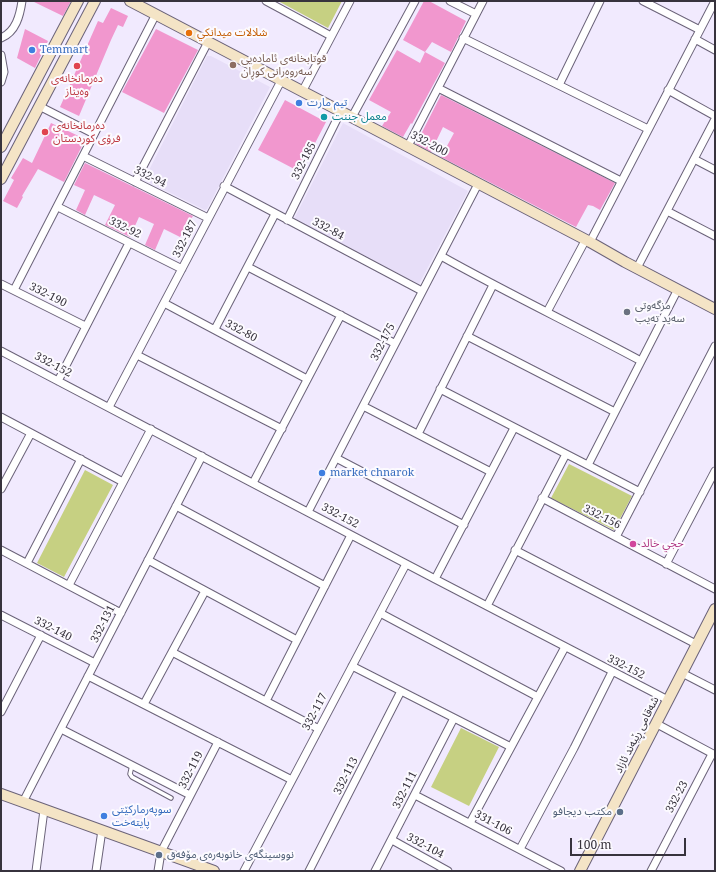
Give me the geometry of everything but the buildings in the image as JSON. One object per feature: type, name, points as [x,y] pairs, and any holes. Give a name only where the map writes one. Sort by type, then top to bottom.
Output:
[{"type":"street","points":[[1,38],[8,35],[19,18],[22,1]]},
{"type":"street","points":[[1,147],[78,1]]},
{"type":"street","points":[[1,179],[95,1]]},
{"type":"street","name":"332-200","points":[[130,1],[408,146],[715,309]]},
{"type":"street","points":[[266,1],[331,36]]},
{"type":"street","points":[[302,92],[350,1]]},
{"type":"street","points":[[352,117],[415,1]]},
{"type":"street","points":[[450,1],[476,14]]},
{"type":"street","points":[[408,146],[483,1]]},
{"type":"street","points":[[559,85],[600,1]]},
{"type":"street","points":[[643,1],[700,30]]},
{"type":"street","points":[[547,312],[621,181],[715,1]]},
{"type":"street","points":[[14,290],[156,14]]},
{"type":"street","points":[[463,38],[648,129]]},
{"type":"street","points":[[695,39],[715,50]]},
{"type":"street","points":[[135,182],[208,42]]},
{"type":"street","points":[[1,55],[4,72],[1,82]]},
{"type":"street","name":"332-187","points":[[109,407],[224,186],[281,81]]},
{"type":"street","points":[[438,88],[621,181]]},
{"type":"street","points":[[637,268],[715,117],[668,90]]},
{"type":"street","points":[[39,106],[94,134]]},
{"type":"street","name":"332-185","points":[[287,220],[341,112]]},
{"type":"street","name":"332-94","points":[[83,156],[208,218]]},
{"type":"street","points":[[694,159],[715,170]]},
{"type":"street","name":"332-175","points":[[308,512],[394,343],[478,184]]},
{"type":"street","name":"332-84","points":[[224,186],[422,291]]},
{"type":"street","name":"332-92","points":[[58,207],[182,268]]},
{"type":"street","points":[[667,211],[715,236]]},
{"type":"street","points":[[215,329],[275,214]]},
{"type":"street","points":[[58,380],[129,243]]},
{"type":"street","points":[[441,256],[493,285],[641,361]]},
{"type":"street","points":[[248,267],[394,343]]},
{"type":"street","name":"332-190","points":[[1,284],[86,326]]},
{"type":"street","points":[[418,434],[493,285]]},
{"type":"street","points":[[588,465],[678,289]]},
{"type":"street","name":"332-80","points":[[164,303],[307,379]]},
{"type":"street","points":[[253,483],[341,315]]},
{"type":"street","points":[[466,336],[615,412]]},
{"type":"street","points":[[616,537],[715,346]]},
{"type":"street","name":"332-152","points":[[2,352],[668,700]]},
{"type":"street","points":[[137,354],[282,429]]},
{"type":"street","points":[[440,390],[640,492]]},
{"type":"street","points":[[363,406],[491,472]]},
{"type":"street","points":[[1,417],[123,482]]},
{"type":"street","points":[[435,579],[514,428]]},
{"type":"street","points":[[69,585],[151,430]]},
{"type":"street","points":[[1,489],[31,433]]},
{"type":"street","points":[[487,606],[566,454]]},
{"type":"street","name":"332-131","points":[[23,802],[202,456]]},
{"type":"street","points":[[336,458],[464,525]]},
{"type":"street","points":[[27,564],[81,459]]},
{"type":"street","points":[[666,564],[715,471]]},
{"type":"street","name":"332-156","points":[[542,498],[715,589]]},
{"type":"street","points":[[176,506],[325,586]]},
{"type":"street","points":[[266,701],[351,535]]},
{"type":"street","points":[[1,550],[121,613]]},
{"type":"street","points":[[515,550],[696,644]]},
{"type":"street","points":[[148,560],[297,640]]},
{"type":"street","name":"332-117","points":[[244,871],[406,564]]},
{"type":"street","points":[[144,704],[205,591]]},
{"type":"street","name":"شەقامی ڕێبەند ئازاد","points":[[580,871],[657,724],[696,644],[711,625],[715,609]]},
{"type":"street","points":[[380,613],[538,697]]},
{"type":"street","name":"332-140","points":[[1,615],[95,663]]},
{"type":"street","points":[[1,712],[41,636]]},
{"type":"street","points":[[470,823],[565,647]]},
{"type":"street","points":[[172,652],[319,729]]},
{"type":"street","points":[[352,666],[511,747]]},
{"type":"street","points":[[520,849],[574,748],[612,672]]},
{"type":"street","points":[[682,673],[715,690]]},
{"type":"street","points":[[88,676],[292,780]]},
{"type":"street","name":"332-113","points":[[309,871],[401,691]]},
{"type":"street","name":"332-111","points":[[375,871],[454,718]]},
{"type":"street","points":[[657,724],[714,754]]},
{"type":"street","points":[[61,729],[190,795]]},
{"type":"street","name":"332-119","points":[[158,871],[161,852],[218,742]]},
{"type":"street","name":"332-23","points":[[650,871],[714,754]]},
{"type":"street","points":[[1,794],[214,871]]},
{"type":"street","name":"331-106","points":[[415,795],[561,871]]},
{"type":"street","points":[[36,871],[44,810]]},
{"type":"street","points":[[96,871],[102,830]]},
{"type":"street","name":"332-104","points":[[392,840],[448,871]]},
{"type":"lane","points":[[132,765],[130,774],[132,777],[171,798]]},
{"type":"shaded area","points":[[207,56],[211,56],[270,87],[207,209],[205,210],[144,180]]},
{"type":"shaded area","points":[[343,123],[468,191],[419,284],[294,219]]},
{"type":"green space","points":[[278,1],[342,1],[328,28]]},
{"type":"green space","points":[[569,464],[632,496],[614,530],[551,498]]},
{"type":"green space","points":[[85,470],[113,485],[64,577],[37,563]]},
{"type":"green space","points":[[461,728],[499,747],[469,806],[431,787]]},
{"type":"place","name":"شلالات ميدانكي","points":[[189,33]]},
{"type":"place","name":"Temmart","points":[[32,50]]},
{"type":"place","name":"قوتابخانەی ئامادەیی سەروەرانی کوڕان","points":[[233,65]]},
{"type":"place","name":"دەرمانخانەی وەیناز","points":[[77,66]]},
{"type":"place","name":"تيم مارت","points":[[299,103]]},
{"type":"place","name":"معمل جننت","points":[[324,117]]},
{"type":"place","name":"دەرمانخانەی فرۆی کوردستان","points":[[45,132]]},
{"type":"place","name":"مزگەوتی سەید تەیب","points":[[627,312]]},
{"type":"place","name":"market chnarok","points":[[322,473]]},
{"type":"place","name":"حجي خالد","points":[[633,544]]},
{"type":"place","name":"مكتب ديجافو","points":[[620,812]]},
{"type":"place","name":"سوپەرمارکێتی پایتەخت","points":[[104,816]]},
{"type":"place","name":"نووسینگەی خانوبەرەی مۆفەق","points":[[159,855]]}]
